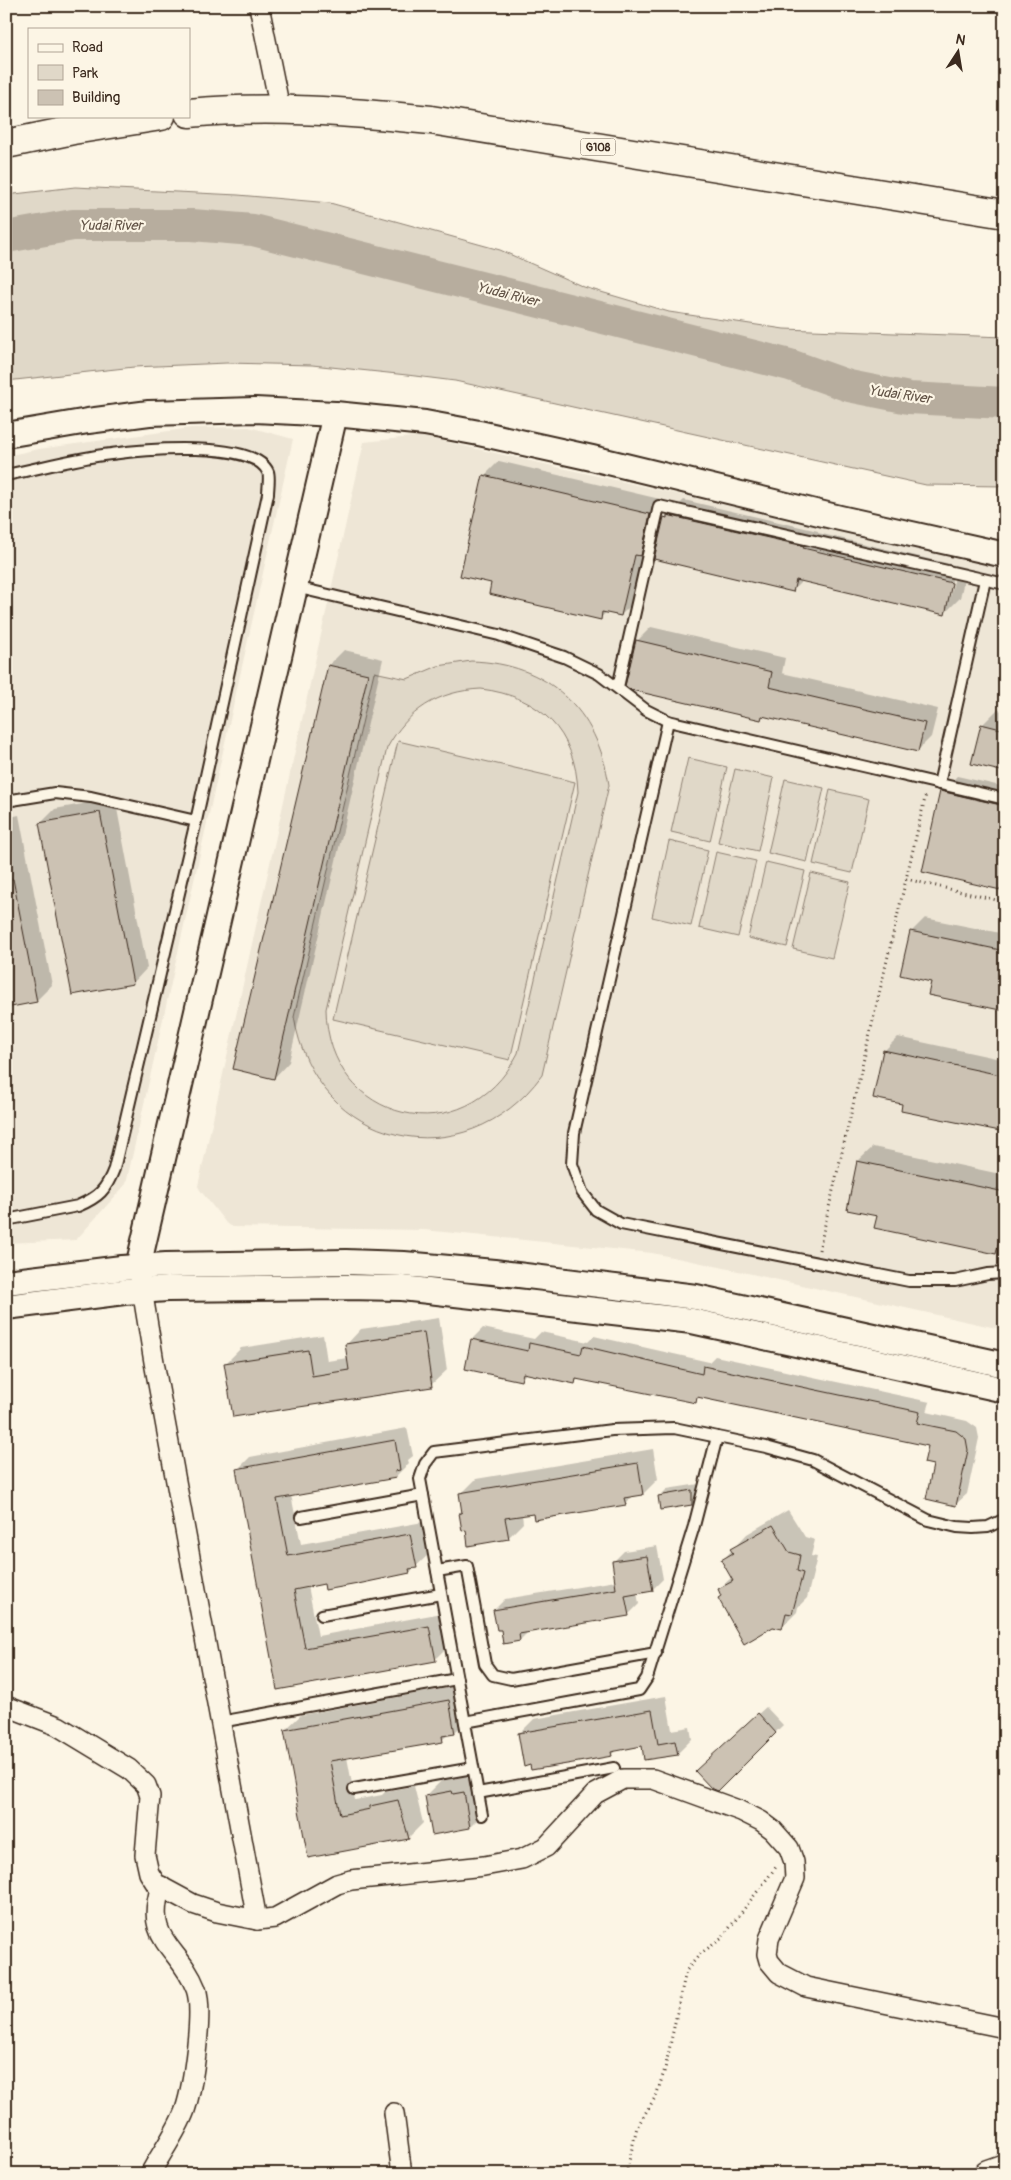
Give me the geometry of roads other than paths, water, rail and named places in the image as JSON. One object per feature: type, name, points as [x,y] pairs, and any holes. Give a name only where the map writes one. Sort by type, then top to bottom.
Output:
[{"type":"highway","name":"G108","points":[[190,113],[240,109],[280,109],[363,114],[479,127],[1005,214]]},
{"type":"highway","points":[[6,144],[72,130],[148,118]]},
{"type":"highway","points":[[988,2174],[1005,2168]]},
{"type":"street","points":[[259,6],[280,109]]},
{"type":"street","points":[[6,435],[150,413],[255,410],[335,414],[425,423],[479,433],[1005,555]]},
{"type":"street","points":[[257,1920],[138,1267],[335,414]]},
{"type":"street","points":[[6,1282],[138,1267],[225,1263],[346,1262],[404,1264],[494,1272],[696,1297],[1005,1365]]},
{"type":"street","points":[[6,1307],[142,1291],[235,1287],[402,1288],[692,1321],[1005,1390]]},
{"type":"street","points":[[6,1706],[58,1726],[129,1769],[146,1784],[150,1796],[145,1862],[149,1874],[156,1884],[205,1908],[257,1920],[275,1918],[337,1884],[351,1880],[484,1866],[522,1859],[546,1848],[596,1794],[623,1779],[653,1779],[754,1817],[773,1830],[789,1848],[794,1862],[795,1878],[767,1946],[769,1961],[779,1973],[806,1987],[1005,2028]]},
{"type":"street","points":[[150,2174],[184,2110],[200,2020],[198,1997],[190,1976],[159,1932],[155,1918],[156,1900],[161,1886]]},
{"type":"street","points":[[394,2112],[402,2174]]},
{"type":"lane","points":[[6,475],[109,454],[194,448],[239,454],[259,461],[268,472],[268,494],[196,821],[114,1169],[108,1185],[98,1195],[78,1206],[6,1220]]},
{"type":"lane","points":[[618,687],[659,506],[1005,584]]},
{"type":"lane","points":[[934,782],[985,580]]},
{"type":"lane","points":[[295,587],[499,634],[564,657],[599,674],[646,710],[668,722],[1005,799]]},
{"type":"lane","points":[[668,722],[574,1133],[572,1164],[582,1192],[596,1210],[621,1224],[910,1281],[954,1281],[988,1274],[1005,1273]]},
{"type":"lane","points":[[6,801],[55,793],[91,797],[196,821]]},
{"type":"lane","points":[[482,1815],[420,1479],[422,1471],[434,1452],[612,1430],[658,1427],[674,1428],[766,1447],[812,1460],[928,1520],[973,1528],[988,1527],[1005,1519]]},
{"type":"lane","points":[[465,1722],[639,1690],[648,1678],[656,1653],[694,1526],[717,1437]]},
{"type":"lane","points":[[301,1517],[423,1495]]},
{"type":"lane","points":[[437,1571],[467,1566],[485,1664],[493,1676],[510,1679],[656,1653]]},
{"type":"lane","points":[[322,1615],[441,1594]]},
{"type":"lane","points":[[220,1722],[457,1679]]},
{"type":"lane","points":[[354,1790],[473,1768]]},
{"type":"lane","points":[[478,1793],[614,1768]]},
{"type":"waterway","name":"Yudai River","points":[[6,237],[73,225],[192,225],[253,230],[790,365],[849,386],[909,398],[1005,403]]}]
